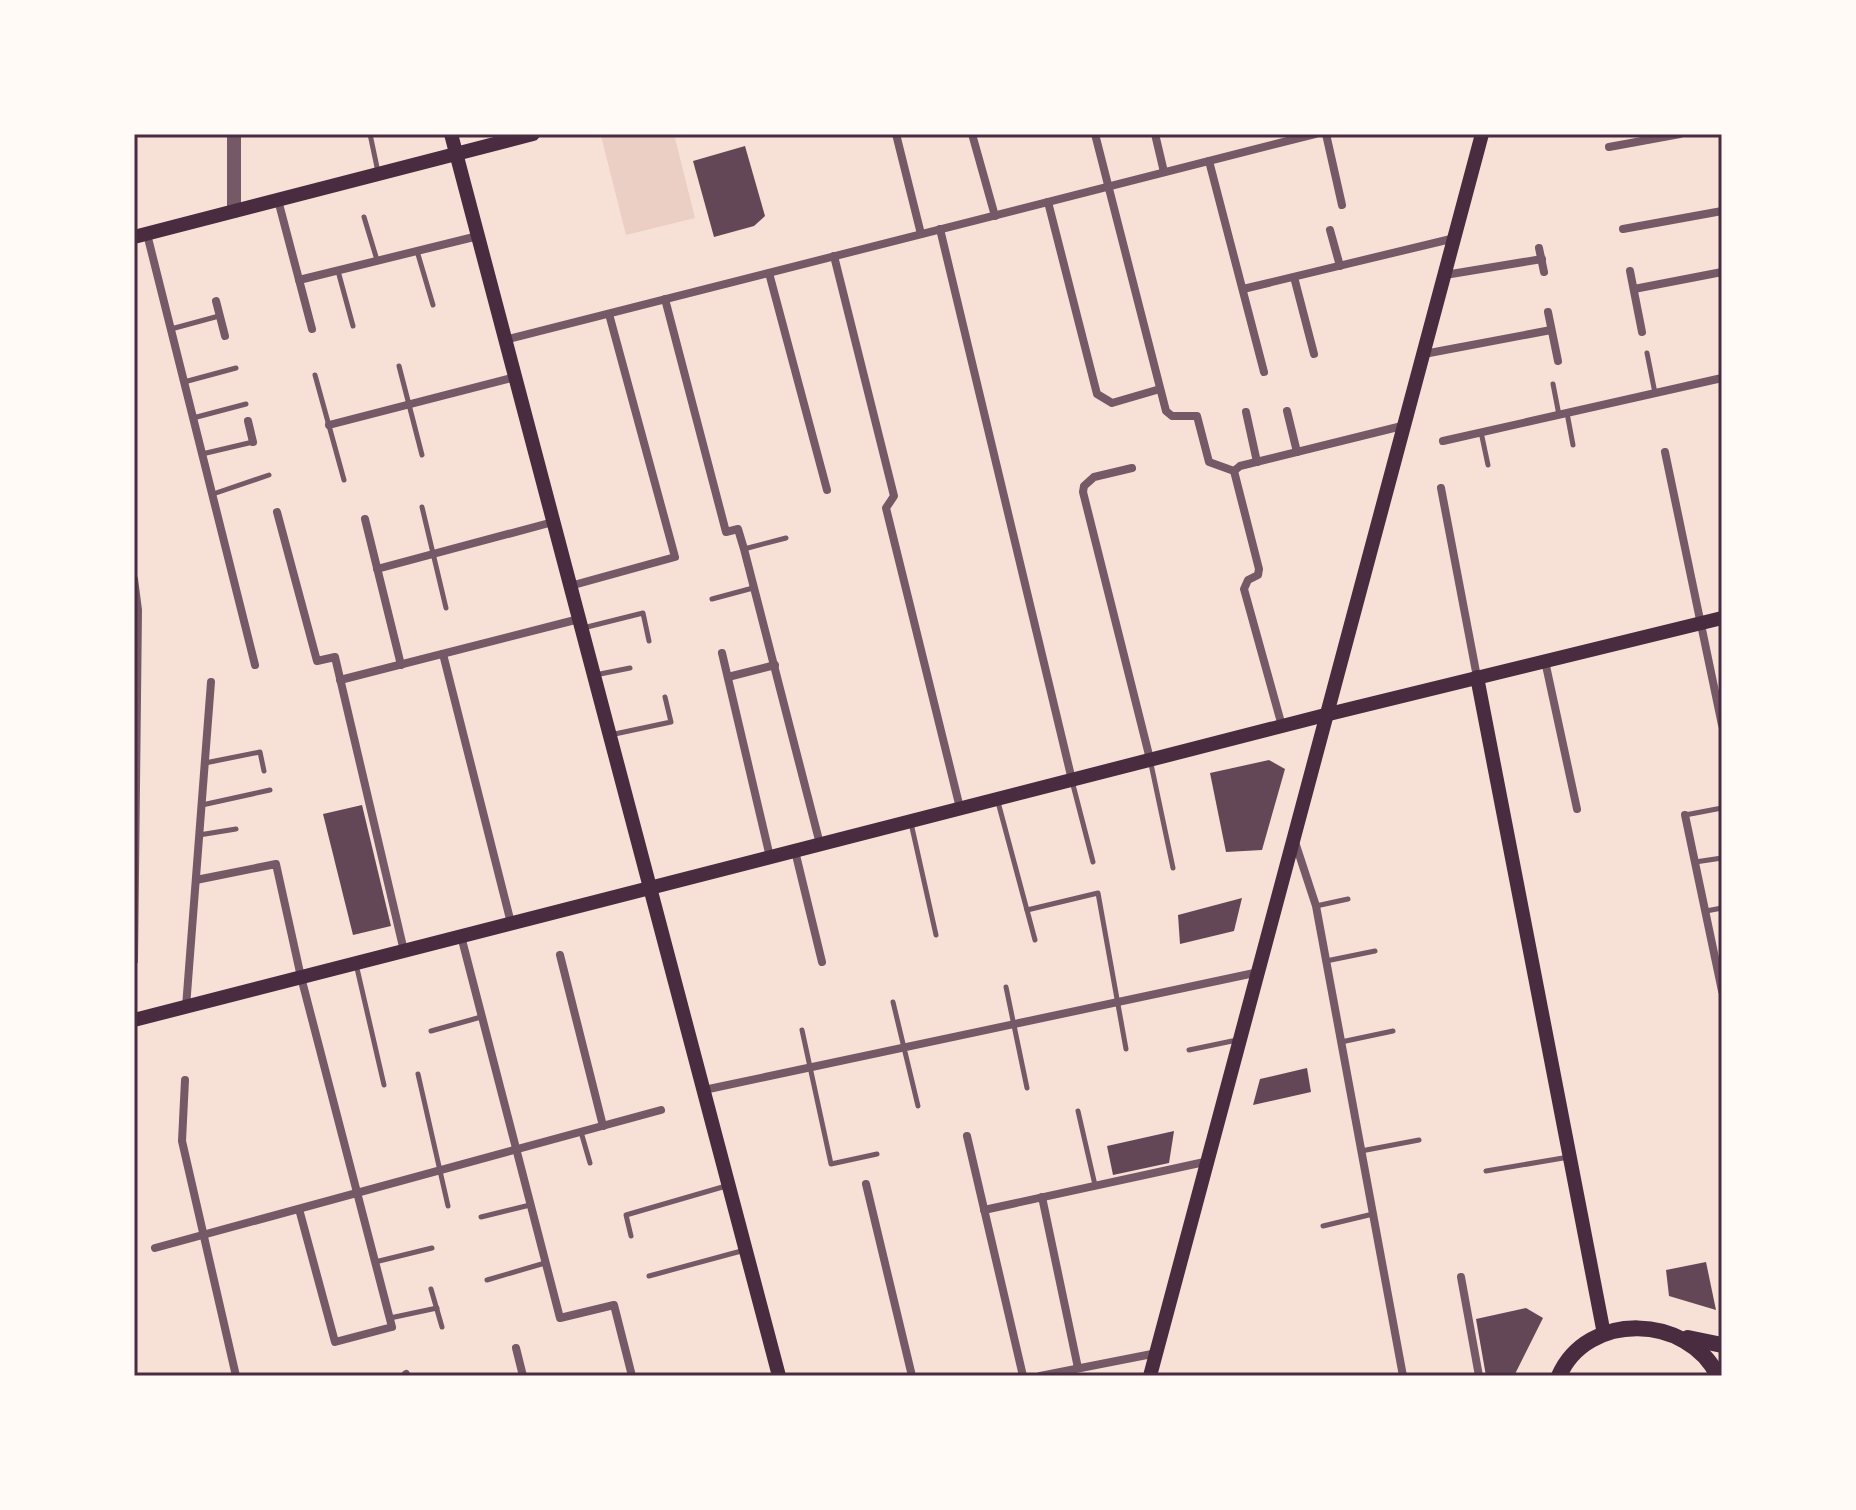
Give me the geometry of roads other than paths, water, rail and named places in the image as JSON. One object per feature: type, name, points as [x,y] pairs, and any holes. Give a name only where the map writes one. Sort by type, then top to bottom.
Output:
[{"type":"main road","points":[[451,134],[779,1376]]},
{"type":"main road","points":[[141,236],[533,134]]},
{"type":"main road","points":[[1150,1376],[1482,134]]},
{"type":"main road","points":[[134,1020],[1150,759],[1722,618]]},
{"type":"main road","points":[[1477,677],[1604,1334]]},
{"type":"main road","points":[[1547,1376],[1562,1370],[1580,1348],[1604,1334],[1631,1328],[1722,1345]]},
{"type":"main road","points":[[1671,1334],[1697,1348],[1718,1376]]},
{"type":"street","points":[[234,134],[234,211]]},
{"type":"street","points":[[896,134],[921,234]]},
{"type":"street","points":[[972,134],[995,216]]},
{"type":"street","points":[[1095,134],[1168,414],[1197,416],[1209,462],[1234,471],[1257,462],[1406,425]]},
{"type":"street","points":[[1155,134],[1164,172]]},
{"type":"street","points":[[1271,134],[1273,145]]},
{"type":"street","points":[[505,340],[1315,134]]},
{"type":"street","points":[[1326,134],[1342,205]]},
{"type":"street","points":[[1609,147],[1680,134]]},
{"type":"street","points":[[1209,161],[1264,372]]},
{"type":"street","points":[[278,200],[312,329]]},
{"type":"street","points":[[1048,202],[1097,394],[1112,403],[1160,389]]},
{"type":"street","points":[[1623,229],[1722,211]]},
{"type":"street","points":[[940,229],[1072,780]]},
{"type":"street","points":[[1330,230],[1340,266]]},
{"type":"street","points":[[141,236],[171,329],[255,665]]},
{"type":"street","points":[[299,280],[478,236]]},
{"type":"street","points":[[1243,289],[1455,238]]},
{"type":"street","points":[[1539,248],[1544,272]]},
{"type":"street","points":[[834,256],[894,496],[886,508],[960,808]]},
{"type":"street","points":[[1445,275],[1542,259]]},
{"type":"street","points":[[1630,271],[1642,332]]},
{"type":"street","points":[[1634,289],[1722,272]]},
{"type":"street","points":[[769,273],[827,490]]},
{"type":"street","points":[[1294,277],[1314,354]]},
{"type":"street","points":[[665,299],[726,532],[738,529],[744,549],[820,844]]},
{"type":"street","points":[[216,301],[225,336]]},
{"type":"street","points":[[1548,312],[1558,361]]},
{"type":"street","points":[[570,586],[675,557],[609,314]]},
{"type":"street","points":[[1424,354],[1551,330]]},
{"type":"street","points":[[329,425],[515,377]]},
{"type":"street","points":[[1443,441],[1722,378]]},
{"type":"street","points":[[1287,411],[1297,452]]},
{"type":"street","points":[[1246,412],[1257,462]]},
{"type":"street","points":[[248,421],[253,442]]},
{"type":"street","points":[[1665,452],[1722,725]]},
{"type":"street","points":[[1132,468],[1094,477],[1084,486],[1083,492],[1150,759]]},
{"type":"street","points":[[1234,471],[1259,569],[1258,575],[1248,580],[1244,589],[1282,726]]},
{"type":"street","points":[[1441,488],[1477,677]]},
{"type":"street","points":[[277,512],[317,661],[335,657],[404,951]]},
{"type":"street","points":[[365,519],[401,665]]},
{"type":"street","points":[[377,569],[553,522]]},
{"type":"street","points":[[134,579],[138,610],[134,961]]},
{"type":"street","points":[[340,680],[580,624]]},
{"type":"street","points":[[722,653],[770,857]]},
{"type":"street","points":[[443,654],[511,923]]},
{"type":"street","points":[[1545,661],[1577,809]]},
{"type":"street","points":[[728,677],[775,665]]},
{"type":"street","points":[[186,1007],[211,682]]},
{"type":"street","points":[[1685,815],[1722,991]]},
{"type":"street","points":[[1295,842],[1316,906],[1403,1376]]},
{"type":"street","points":[[795,851],[822,962]]},
{"type":"street","points":[[196,880],[276,864],[301,977],[391,1328],[335,1342],[299,1209]]},
{"type":"street","points":[[461,936],[560,1318],[614,1305],[632,1376]]},
{"type":"street","points":[[560,955],[603,1126]]},
{"type":"street","points":[[704,1090],[1260,972]]},
{"type":"street","points":[[185,1080],[182,1141],[236,1376]]},
{"type":"street","points":[[155,1248],[661,1110]]},
{"type":"street","points":[[967,1136],[1023,1376]]},
{"type":"street","points":[[984,1210],[1209,1161]]},
{"type":"street","points":[[866,1184],[912,1376]]},
{"type":"street","points":[[1042,1197],[1078,1368]]},
{"type":"street","points":[[1461,1277],[1479,1376]]},
{"type":"street","points":[[516,1348],[523,1376]]},
{"type":"street","points":[[1040,1376],[1157,1353]]},
{"type":"lane","points":[[370,134],[379,174]]},
{"type":"lane","points":[[364,217],[377,261]]},
{"type":"lane","points":[[417,251],[433,305]]},
{"type":"lane","points":[[338,271],[353,326]]},
{"type":"lane","points":[[171,329],[220,316]]},
{"type":"lane","points":[[1647,353],[1655,393]]},
{"type":"lane","points":[[399,366],[422,455]]},
{"type":"lane","points":[[184,382],[236,368]]},
{"type":"lane","points":[[315,375],[344,480]]},
{"type":"lane","points":[[1553,384],[1573,445]]},
{"type":"lane","points":[[193,418],[246,404]]},
{"type":"lane","points":[[1481,432],[1488,465]]},
{"type":"lane","points":[[202,454],[253,442]]},
{"type":"lane","points":[[212,494],[269,475]]},
{"type":"lane","points":[[422,507],[446,608]]},
{"type":"lane","points":[[744,549],[786,538]]},
{"type":"lane","points":[[712,599],[754,588]]},
{"type":"lane","points":[[580,624],[643,613],[649,641]]},
{"type":"lane","points":[[594,676],[630,668]]},
{"type":"lane","points":[[608,736],[671,722],[665,697]]},
{"type":"lane","points":[[205,763],[260,752],[264,771]]},
{"type":"lane","points":[[1150,759],[1173,868]]},
{"type":"lane","points":[[1072,780],[1093,862]]},
{"type":"lane","points":[[202,805],[270,790]]},
{"type":"lane","points":[[997,799],[1035,940]]},
{"type":"lane","points":[[1685,815],[1722,808]]},
{"type":"lane","points":[[910,821],[936,935]]},
{"type":"lane","points":[[199,835],[236,829]]},
{"type":"lane","points":[[1695,862],[1722,858]]},
{"type":"lane","points":[[1027,910],[1098,893],[1126,1049]]},
{"type":"lane","points":[[1316,906],[1348,899]]},
{"type":"lane","points":[[1705,912],[1722,908]]},
{"type":"lane","points":[[1326,961],[1375,951]]},
{"type":"lane","points":[[356,963],[384,1085]]},
{"type":"lane","points":[[1006,987],[1027,1088]]},
{"type":"lane","points":[[893,1002],[918,1106]]},
{"type":"lane","points":[[431,1031],[482,1017]]},
{"type":"lane","points":[[802,1030],[831,1164],[877,1154]]},
{"type":"lane","points":[[1341,1042],[1393,1031]]},
{"type":"lane","points":[[1189,1050],[1242,1039]]},
{"type":"lane","points":[[418,1074],[448,1206]]},
{"type":"lane","points":[[1078,1111],[1095,1185]]},
{"type":"lane","points":[[581,1132],[590,1163]]},
{"type":"lane","points":[[1361,1151],[1419,1140]]},
{"type":"lane","points":[[1486,1171],[1570,1157]]},
{"type":"lane","points":[[631,1236],[626,1215],[729,1185]]},
{"type":"lane","points":[[481,1217],[531,1204]]},
{"type":"lane","points":[[1323,1226],[1373,1214]]},
{"type":"lane","points":[[375,1262],[432,1248]]},
{"type":"lane","points":[[649,1276],[746,1250]]},
{"type":"lane","points":[[487,1280],[546,1263]]},
{"type":"lane","points":[[431,1289],[442,1327]]},
{"type":"lane","points":[[390,1318],[437,1308]]},
{"type":"lane","points":[[1697,1348],[1722,1353]]}]
